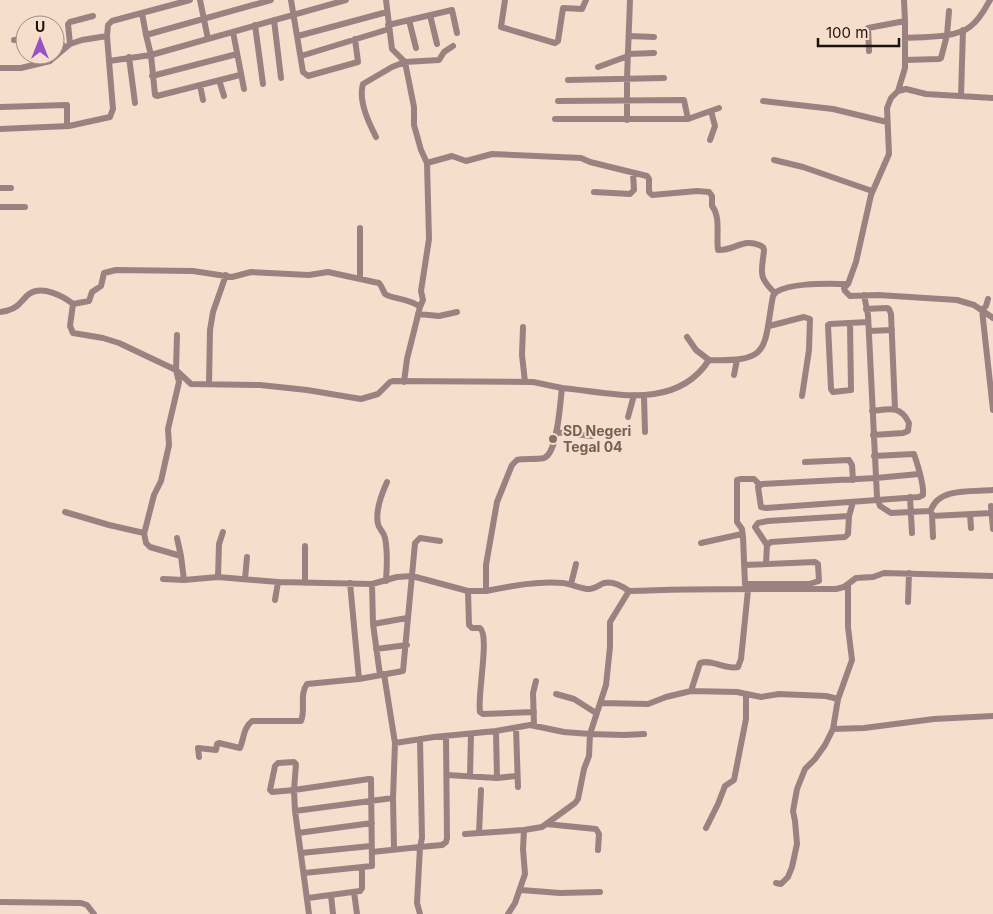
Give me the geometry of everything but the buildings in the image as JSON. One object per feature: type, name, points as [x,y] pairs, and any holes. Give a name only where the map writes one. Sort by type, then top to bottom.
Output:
[{"type":"street","points":[[0,129],[67,126],[110,117],[113,109],[107,36],[108,25],[112,21],[190,0]]},
{"type":"street","points":[[200,0],[208,39]]},
{"type":"street","points":[[146,35],[271,0]]},
{"type":"street","points":[[290,0],[303,72],[308,76],[358,62],[355,39]]},
{"type":"street","points":[[109,61],[151,55],[346,0]]},
{"type":"street","points":[[386,0],[392,49],[405,62],[414,107],[414,125],[427,163],[429,239],[421,291],[423,300],[404,382]]},
{"type":"street","points":[[505,0],[501,27],[555,43],[558,41],[562,10],[564,8],[582,9],[586,0]]},
{"type":"street","points":[[627,120],[630,0]]},
{"type":"street","points":[[898,91],[904,72],[905,60],[904,0]]},
{"type":"street","points":[[905,38],[947,35],[962,30],[971,26],[991,4]]},
{"type":"street","points":[[301,56],[409,20],[452,10],[457,33]]},
{"type":"street","points":[[905,60],[941,58],[947,35],[948,11]]},
{"type":"street","points":[[298,36],[387,12]]},
{"type":"street","points":[[142,13],[151,55],[155,95],[240,75]]},
{"type":"street","points":[[430,15],[437,44]]},
{"type":"street","points":[[67,46],[68,24],[93,16]]},
{"type":"street","points":[[274,20],[281,78]]},
{"type":"street","points":[[409,20],[416,48]]},
{"type":"street","points":[[869,51],[868,28],[905,21]]},
{"type":"street","points":[[255,25],[263,84]]},
{"type":"street","points":[[961,96],[962,30]]},
{"type":"street","points":[[234,32],[240,75],[244,89]]},
{"type":"street","points":[[0,68],[21,68],[50,61],[67,46],[82,40],[107,36]]},
{"type":"street","points":[[629,36],[654,36]]},
{"type":"street","points":[[376,137],[366,114],[361,90],[363,84],[392,67],[405,62],[437,61],[452,46]]},
{"type":"street","points":[[598,68],[628,55],[654,53]]},
{"type":"street","points":[[152,76],[238,54]]},
{"type":"street","points":[[129,57],[135,102]]},
{"type":"street","points":[[568,80],[664,78]]},
{"type":"street","points":[[219,80],[224,96]]},
{"type":"street","points":[[200,85],[203,100]]},
{"type":"street","points":[[993,98],[926,94],[906,89],[898,91],[892,96],[888,102],[889,154],[872,191],[856,262],[848,284],[844,288],[847,294],[854,296],[958,300],[974,304],[993,318]]},
{"type":"street","points":[[558,102],[684,100],[688,119]]},
{"type":"street","points":[[763,101],[833,109],[887,122]]},
{"type":"street","points":[[0,107],[67,106],[67,126]]},
{"type":"street","points":[[555,119],[688,119],[719,108]]},
{"type":"street","points":[[710,140],[715,126],[711,111]]},
{"type":"street","points":[[427,163],[452,156],[466,161],[492,154],[581,158],[648,177],[649,192],[652,195],[697,191],[709,192],[712,196],[712,206],[716,210],[718,250],[724,250],[748,242],[763,247],[763,280],[775,293]]},
{"type":"street","points":[[774,160],[872,191]]},
{"type":"street","points":[[594,192],[630,194],[634,190],[633,173]]},
{"type":"street","points":[[0,188],[11,188]]},
{"type":"street","points":[[0,207],[25,207]]},
{"type":"street","points":[[360,228],[360,280]]},
{"type":"street","points":[[73,304],[89,301],[92,292],[101,286],[104,273],[116,270],[181,271],[232,277],[242,273],[263,272],[309,275],[328,272],[379,283],[386,294],[405,299],[419,311],[439,316],[457,312]]},
{"type":"street","points":[[209,383],[212,318],[216,298],[226,275]]},
{"type":"street","points":[[687,338],[696,350],[710,360],[748,358],[759,351],[765,344],[775,293],[780,289],[819,284],[848,284]]},
{"type":"street","points":[[0,312],[18,306],[28,294],[35,292],[60,294],[73,304]]},
{"type":"street","points":[[864,295],[868,322],[877,500],[880,506],[891,513],[992,514]]},
{"type":"street","points":[[982,310],[988,300]]},
{"type":"street","points":[[73,304],[70,326],[73,333],[119,343],[176,370],[189,384],[209,383],[284,387],[362,399],[378,394],[390,382],[533,382],[562,388],[644,396],[661,394],[684,384],[698,375],[710,360]]},
{"type":"street","points":[[866,308],[889,308],[891,314],[895,409]]},
{"type":"street","points":[[982,310],[990,356],[993,410]]},
{"type":"street","points":[[769,326],[804,317],[810,319],[809,350],[802,396]]},
{"type":"street","points":[[850,323],[851,390],[833,392],[831,389],[828,325],[850,323],[868,322]]},
{"type":"street","points":[[523,327],[522,355],[525,382]]},
{"type":"street","points":[[868,331],[892,330]]},
{"type":"street","points":[[177,335],[176,370],[179,382],[168,429],[169,445],[164,471],[154,495],[144,534],[146,542],[150,547],[181,556]]},
{"type":"street","points":[[734,375],[737,360]]},
{"type":"street","points":[[486,592],[487,555],[497,502],[508,473],[517,460],[546,457],[552,449],[562,388]]},
{"type":"street","points":[[628,417],[634,395]]},
{"type":"street","points":[[644,396],[645,432]]},
{"type":"street","points":[[872,411],[895,409],[909,423],[908,430],[903,432],[873,435]]},
{"type":"street","points":[[556,432],[592,436]]},
{"type":"street","points":[[760,485],[758,487],[759,502],[761,507],[766,508],[919,497],[924,494],[914,454],[874,456]]},
{"type":"street","points":[[805,462],[849,460],[852,465],[854,480]]},
{"type":"street","points":[[744,565],[815,562],[818,564],[820,572],[818,581],[809,584],[746,585],[744,565],[742,534],[737,522],[736,480],[754,479],[760,485],[919,474]]},
{"type":"street","points":[[386,482],[377,518],[378,526],[385,535],[387,553],[386,581]]},
{"type":"street","points":[[933,537],[932,513],[936,501],[950,493],[993,490]]},
{"type":"street","points":[[910,497],[912,533]]},
{"type":"street","points":[[767,545],[771,542],[784,540],[845,536],[848,534],[849,516],[854,502]]},
{"type":"street","points":[[992,506],[993,529]]},
{"type":"street","points":[[65,512],[144,534]]},
{"type":"street","points":[[970,514],[971,528]]},
{"type":"street","points":[[766,564],[767,545],[755,527],[758,523],[849,516]]},
{"type":"street","points":[[218,577],[219,544],[223,532]]},
{"type":"street","points":[[701,543],[742,534]]},
{"type":"street","points":[[177,538],[184,580]]},
{"type":"street","points":[[199,758],[197,750],[199,748],[216,750],[219,743],[240,748],[243,733],[252,721],[301,722],[303,716],[303,689],[307,684],[359,679],[403,670],[416,540],[420,538],[440,541]]},
{"type":"street","points":[[304,546],[305,583]]},
{"type":"street","points":[[245,579],[247,557]]},
{"type":"street","points":[[571,584],[576,564]]},
{"type":"street","points":[[163,578],[184,580],[218,577],[278,582],[372,584],[397,577],[412,576],[468,591],[486,592],[529,583],[571,584],[590,589],[603,583],[610,583],[620,585],[628,592],[702,588],[748,590],[836,589],[856,578],[873,577],[884,573],[993,576]]},
{"type":"street","points":[[908,602],[909,574]]},
{"type":"street","points":[[275,600],[278,582]]},
{"type":"street","points":[[350,583],[359,679]]},
{"type":"street","points":[[372,584],[376,649],[395,743],[394,849]]},
{"type":"street","points":[[776,883],[781,884],[784,882],[792,867],[797,841],[793,811],[794,801],[804,769],[815,759],[825,745],[833,728],[838,699],[850,670],[852,660],[848,627],[848,584]]},
{"type":"street","points":[[691,691],[700,663],[707,662],[730,668],[738,667],[742,659],[748,590]]},
{"type":"street","points":[[468,591],[469,625],[472,628],[480,628],[484,633],[479,712],[483,714],[534,712]]},
{"type":"street","points":[[465,834],[524,830],[546,824],[577,802],[589,756],[590,734],[601,702],[608,671],[610,622],[628,592]]},
{"type":"street","points":[[373,624],[408,618]]},
{"type":"street","points":[[376,649],[406,644]]},
{"type":"street","points":[[534,725],[533,693],[536,681]]},
{"type":"street","points":[[601,702],[648,704],[691,691],[737,692],[761,697],[779,694],[826,696],[838,699]]},
{"type":"street","points":[[556,694],[574,699],[596,713]]},
{"type":"street","points":[[706,828],[725,786],[734,780],[746,720],[746,695]]},
{"type":"street","points":[[833,728],[864,728],[934,719],[993,716]]},
{"type":"street","points":[[395,743],[534,725],[564,732],[644,734]]},
{"type":"street","points":[[516,728],[516,776],[518,787]]},
{"type":"street","points":[[496,731],[496,778]]},
{"type":"street","points":[[470,776],[471,734]]},
{"type":"street","points":[[301,853],[394,849],[442,845],[446,842],[448,808],[446,736]]},
{"type":"street","points":[[420,739],[422,838],[417,903],[420,914]]},
{"type":"street","points":[[304,873],[372,866],[371,779],[294,790],[271,792],[276,764],[296,762],[294,790],[295,810],[298,833],[310,914]]},
{"type":"street","points":[[447,775],[496,778],[516,776]]},
{"type":"street","points":[[478,833],[481,790]]},
{"type":"street","points":[[295,810],[393,798]]},
{"type":"street","points":[[298,833],[372,824]]},
{"type":"street","points":[[546,824],[596,829],[599,834],[598,850]]},
{"type":"street","points":[[508,914],[516,903],[525,874],[524,830]]},
{"type":"street","points":[[308,898],[360,891],[362,888],[362,867]]},
{"type":"street","points":[[521,890],[560,893],[600,892]]},
{"type":"street","points":[[354,892],[357,914]]},
{"type":"street","points":[[331,895],[333,914]]},
{"type":"street","points":[[0,902],[81,903],[88,905],[94,914]]},
{"type":"place","name":"SD Negeri Tegal 04","points":[[553,439]]}]
